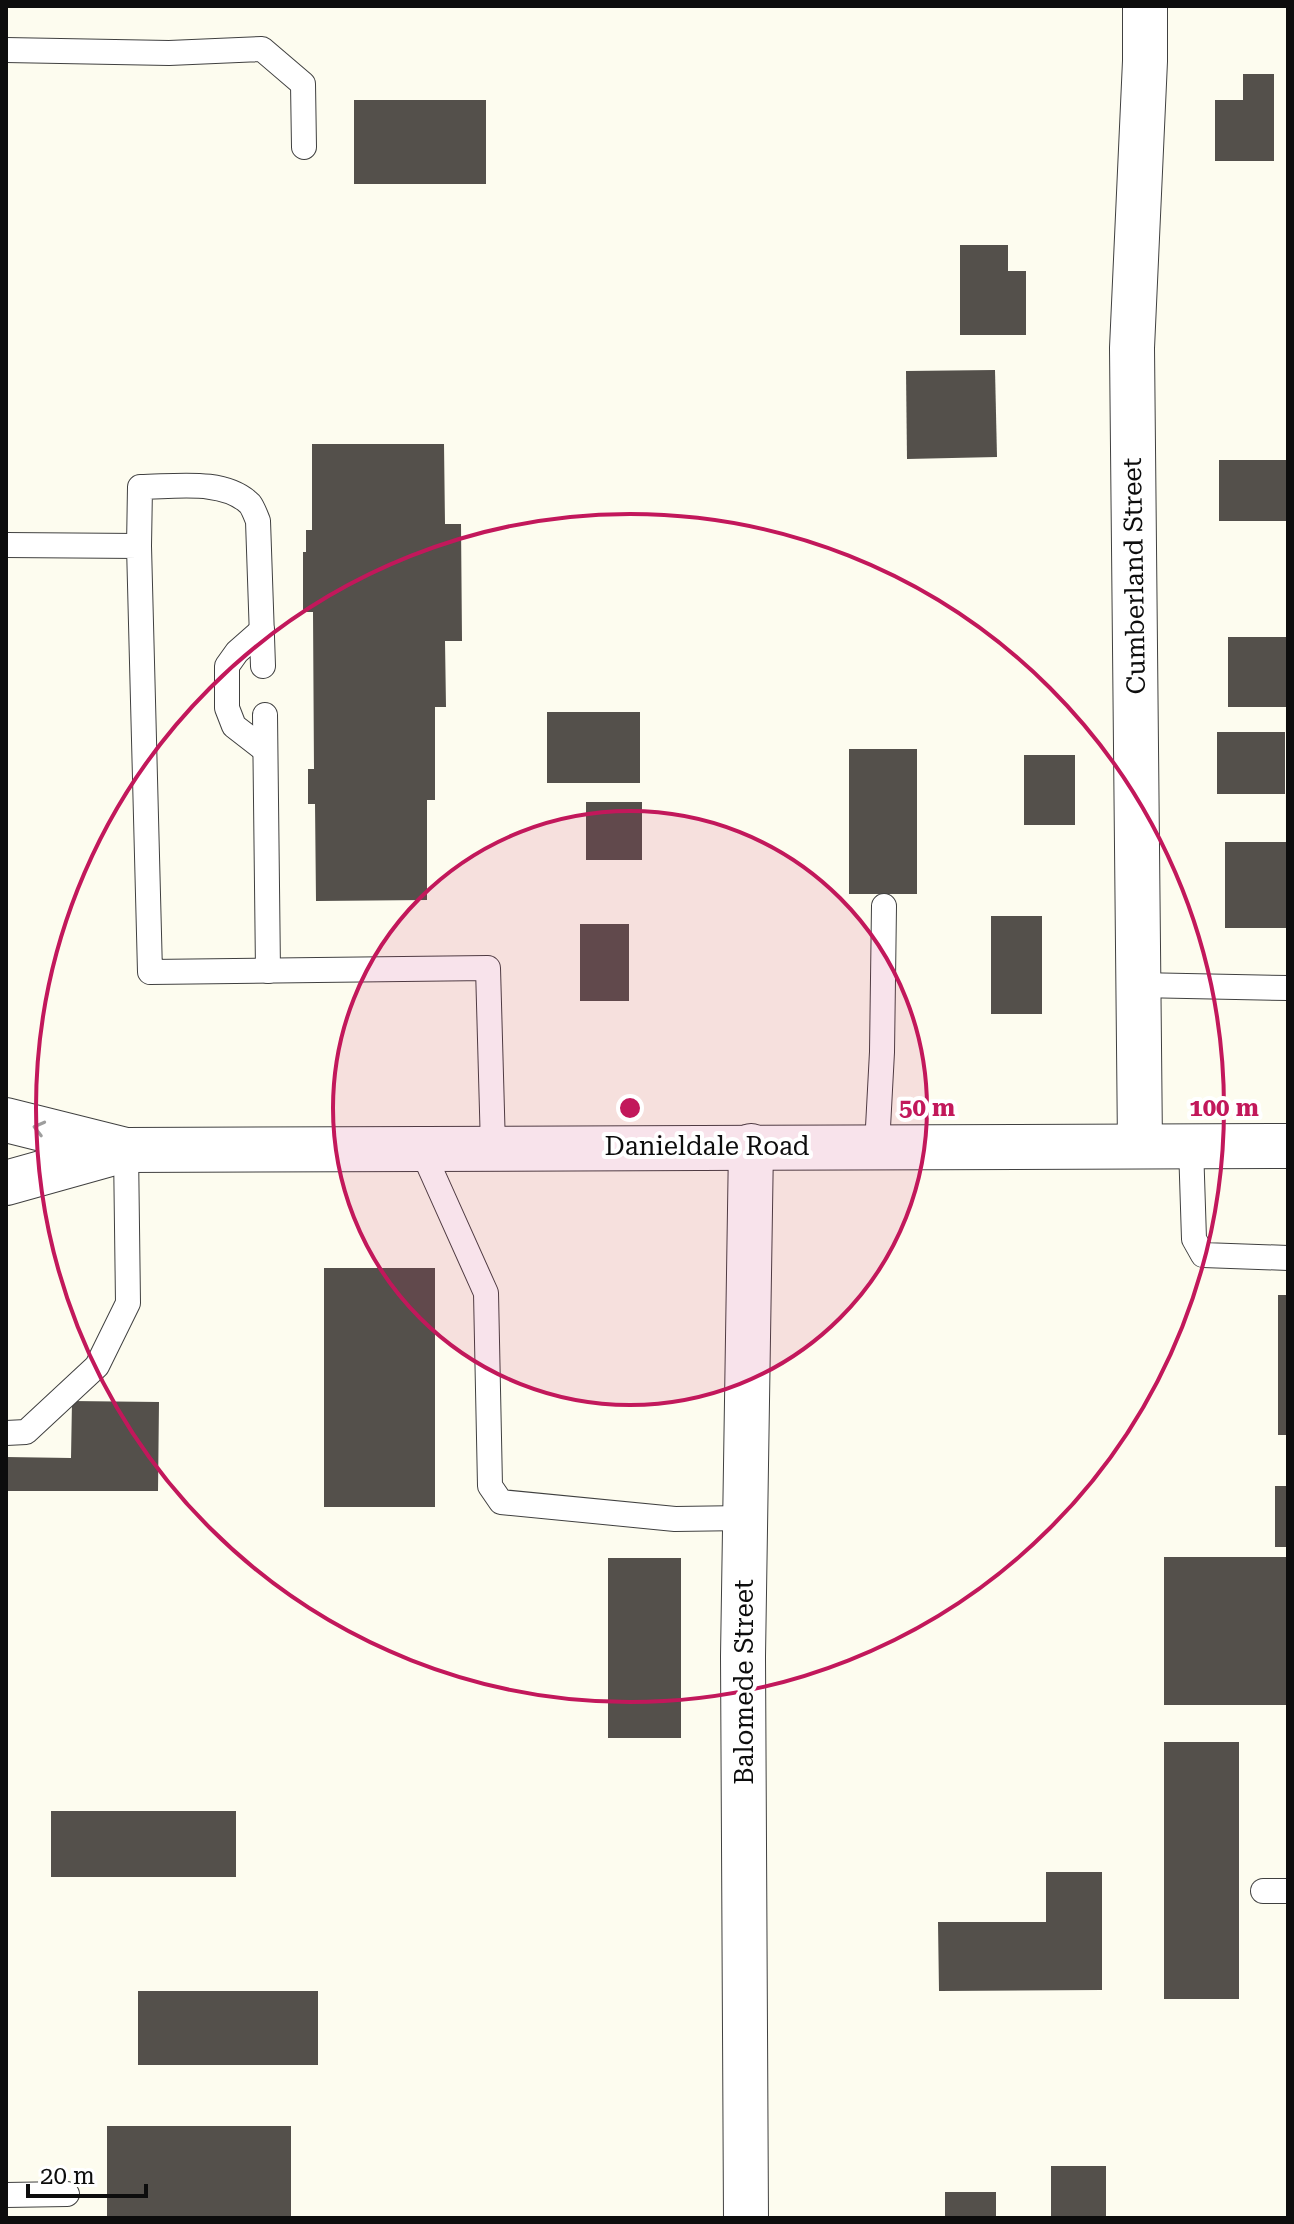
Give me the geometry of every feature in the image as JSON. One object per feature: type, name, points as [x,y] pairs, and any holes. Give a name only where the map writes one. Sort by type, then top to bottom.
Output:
[{"type":"street","name":"Cumberland Street","points":[[1140,1146],[1132,348],[1145,6]]},
{"type":"street","name":"Danieldale Road","points":[[6,1120],[126,1150],[1288,1146]]},
{"type":"street","name":"Balomede Street","points":[[746,2218],[743,1657],[751,1146]]},
{"type":"street","name":"Danieldale Road","points":[[6,1183],[126,1150]]},
{"type":"lane","points":[[6,50],[169,53],[262,49],[303,84],[304,147]]},
{"type":"lane","points":[[263,666],[258,521],[250,504],[226,490],[201,486],[140,487],[150,972],[488,968],[493,1147]]},
{"type":"lane","points":[[6,545],[139,546]]},
{"type":"lane","points":[[262,630],[237,652],[227,666],[227,708],[234,726],[265,750]]},
{"type":"lane","points":[[265,715],[268,971]]},
{"type":"lane","points":[[877,1146],[884,906]]},
{"type":"lane","points":[[1138,985],[1288,988]]},
{"type":"lane","points":[[1191,1146],[1194,1239],[1203,1255],[1288,1258]]},
{"type":"lane","points":[[421,1148],[486,1293],[490,1486],[501,1502],[675,1519],[745,1518]]},
{"type":"lane","points":[[6,1433],[26,1432],[97,1366],[128,1303],[126,1150]]},
{"type":"lane","points":[[1263,1891],[1288,1891]]},
{"type":"lane","points":[[6,2195],[67,2194]]},
{"type":"building","points":[[1243,74],[1274,74],[1274,161],[1215,161],[1215,100],[1243,100]]},
{"type":"building","points":[[354,100],[486,100],[486,184],[354,184]]},
{"type":"building","points":[[960,245],[1008,245],[1008,271],[1026,271],[1026,335],[960,335]]},
{"type":"building","points":[[995,370],[997,457],[907,459],[906,371]]},
{"type":"building","points":[[312,444],[444,444],[445,524],[461,524],[462,641],[445,641],[446,707],[435,707],[435,800],[427,800],[427,900],[316,901],[315,804],[308,804],[308,769],[314,769],[313,612],[303,612],[303,552],[306,552],[306,530],[312,530]]},
{"type":"building","points":[[1219,460],[1288,460],[1288,521],[1219,521]]},
{"type":"building","points":[[1228,637],[1288,637],[1288,707],[1228,707]]},
{"type":"building","points":[[547,712],[640,712],[640,783],[547,783]]},
{"type":"building","points":[[1217,732],[1285,732],[1285,794],[1217,794]]},
{"type":"building","points":[[849,749],[917,749],[917,894],[849,894]]},
{"type":"building","points":[[1024,755],[1075,755],[1075,825],[1024,825]]},
{"type":"building","points":[[586,802],[642,802],[642,860],[586,860]]},
{"type":"building","points":[[1225,842],[1288,842],[1288,928],[1225,928]]},
{"type":"building","points":[[991,916],[1042,916],[1042,1014],[991,1014]]},
{"type":"building","points":[[580,924],[629,924],[629,1001],[580,1001]]},
{"type":"building","points":[[324,1268],[435,1268],[435,1507],[324,1507]]},
{"type":"building","points":[[1278,1295],[1288,1295],[1288,1435],[1278,1435]]},
{"type":"building","points":[[72,1401],[159,1402],[158,1491],[6,1491],[6,1457],[71,1458]]},
{"type":"building","points":[[1275,1486],[1288,1486],[1288,1547],[1275,1547]]},
{"type":"building","points":[[1164,1557],[1288,1557],[1288,1705],[1164,1705]]},
{"type":"building","points":[[608,1558],[681,1558],[681,1738],[608,1738]]},
{"type":"building","points":[[1164,1742],[1239,1742],[1239,1999],[1164,1999]]},
{"type":"building","points":[[51,1811],[236,1811],[236,1877],[51,1877]]},
{"type":"building","points":[[1046,1872],[1102,1872],[1102,1990],[939,1991],[938,1922],[1046,1922]]},
{"type":"building","points":[[138,1991],[318,1991],[318,2065],[138,2065]]},
{"type":"building","points":[[107,2126],[291,2126],[291,2218],[107,2218]]},
{"type":"building","points":[[1051,2166],[1106,2166],[1106,2218],[1051,2218]]},
{"type":"building","points":[[945,2192],[996,2192],[996,2218],[945,2218]]}]
